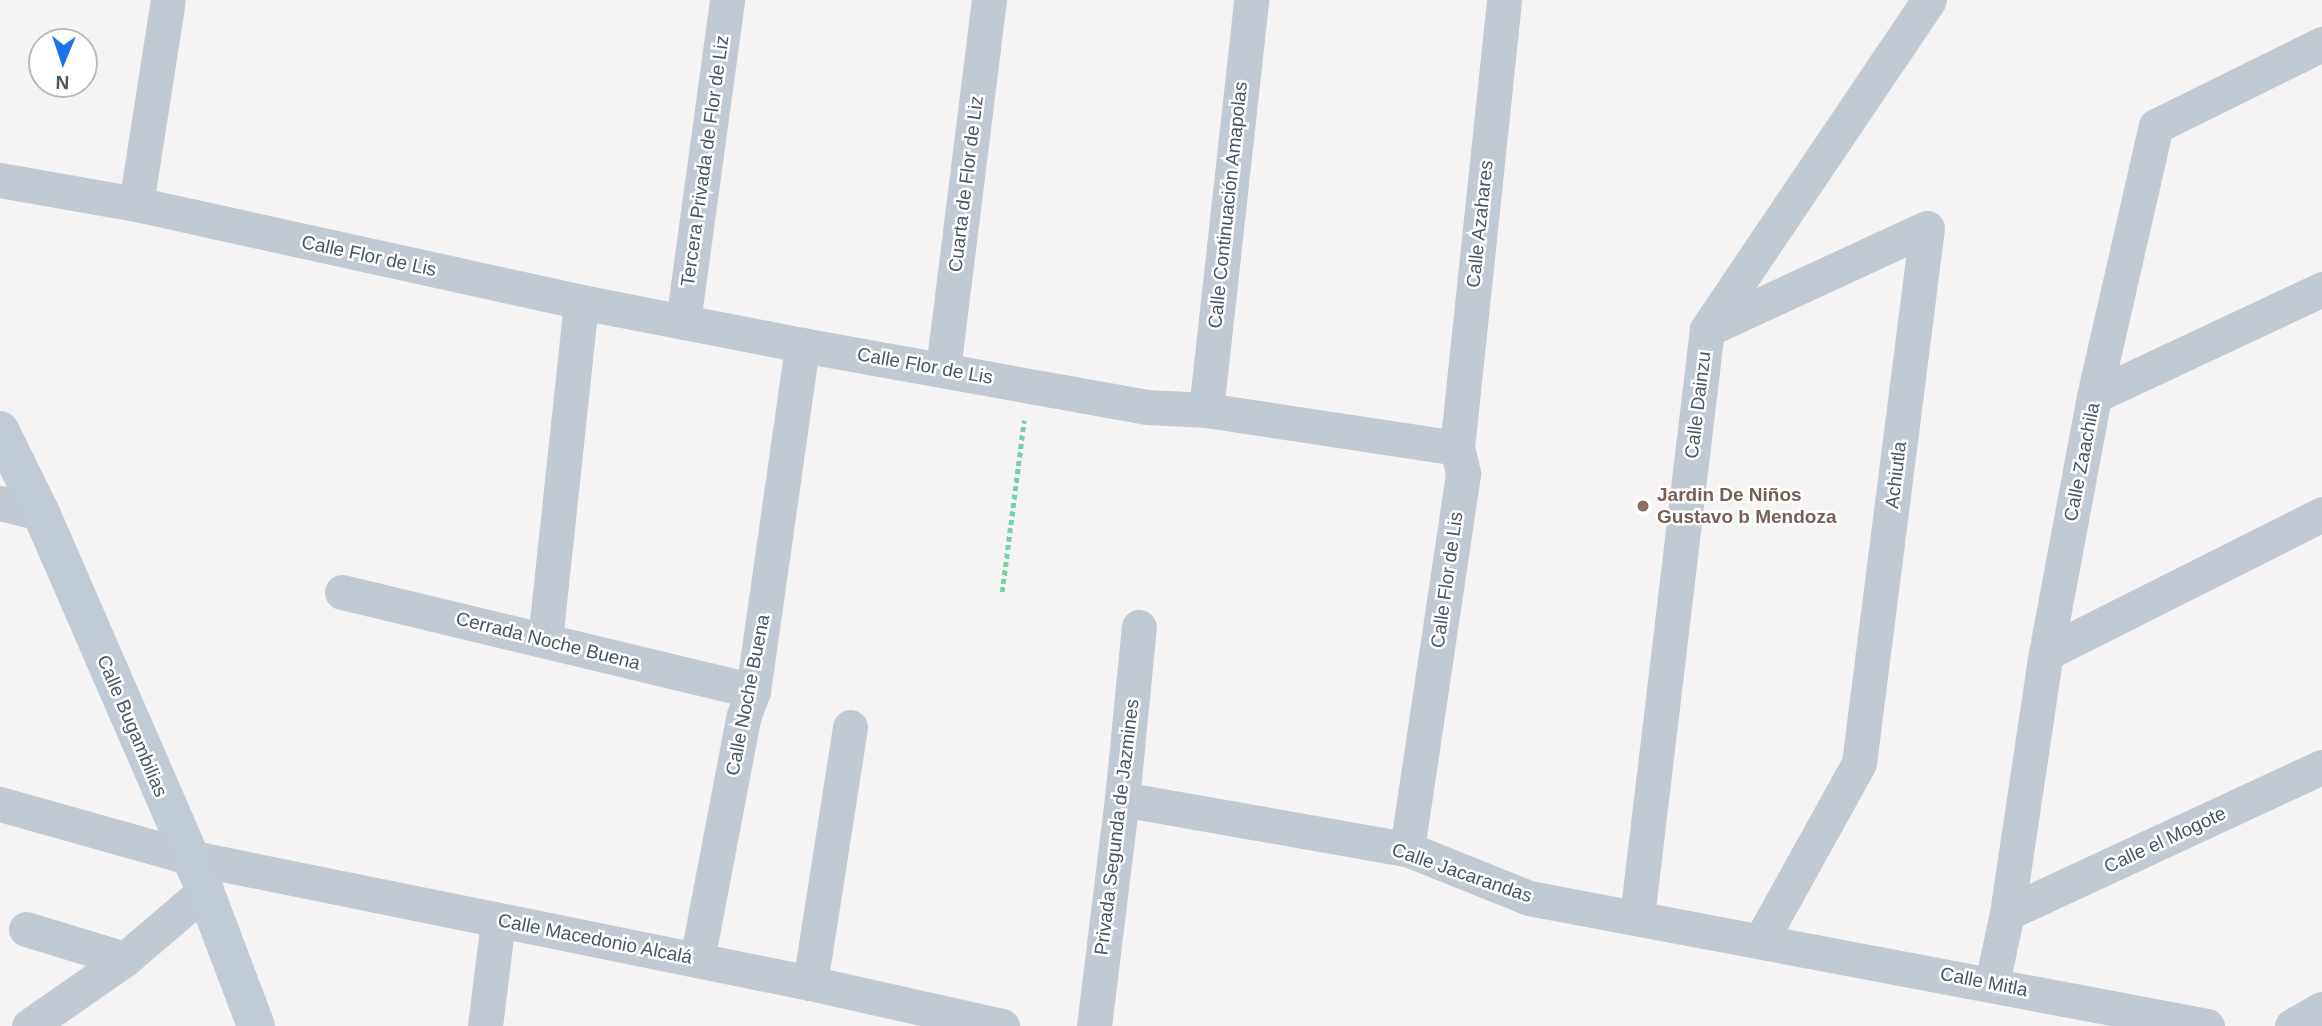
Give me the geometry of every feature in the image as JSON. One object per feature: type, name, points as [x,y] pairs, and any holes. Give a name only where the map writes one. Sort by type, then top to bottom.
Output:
[{"type":"street","points":[[136,204],[169,0]]},
{"type":"street","name":"Tercera Privada de Flor de Liz","points":[[683,322],[727,0]]},
{"type":"street","name":"Cuarta de Flor de Liz","points":[[943,369],[989,0]]},
{"type":"street","name":"Calle Continuación Amapolas","points":[[1206,410],[1251,0]]},
{"type":"street","name":"Calle Azahares","points":[[1457,448],[1504,0]]},
{"type":"street","name":"Calle Dainzu","points":[[1637,917],[1707,329],[1929,0]]},
{"type":"street","name":"Calle Zaachila","points":[[1992,983],[2007,914],[2046,653],[2094,396],[2156,126],[2322,44]]},
{"type":"street","name":"Calle Flor de Lis","points":[[0,180],[136,204],[581,302],[802,345],[1148,407],[1206,410],[1457,448],[1463,473],[1408,849]]},
{"type":"street","name":"Achiutla","points":[[1707,329],[1927,228],[1859,762],[1761,940]]},
{"type":"street","points":[[2094,396],[2322,289]]},
{"type":"street","points":[[545,640],[581,302]]},
{"type":"street","name":"Calle Noche Buena","points":[[697,960],[743,718],[753,691],[802,345]]},
{"type":"street","name":"Calle Bugambilias","points":[[0,430],[41,513],[205,891],[256,1026]]},
{"type":"street","points":[[0,503],[41,513]]},
{"type":"street","points":[[2046,653],[2322,514]]},
{"type":"street","name":"Cerrada Noche Buena","points":[[342,592],[753,691]]},
{"type":"street","name":"Privada Segunda de Jazmines","points":[[1094,1026],[1122,799],[1139,627]]},
{"type":"street","points":[[810,983],[850,727]]},
{"type":"street","name":"Calle el Mogote","points":[[2007,914],[2322,767]]},
{"type":"street","name":"Calle Jacarandas","points":[[1122,799],[1408,849],[1529,898],[1761,940]]},
{"type":"street","name":"Calle Macedonio Alcalá","points":[[0,804],[188,857],[810,983],[1002,1026]]},
{"type":"street","points":[[29,1026],[125,959],[205,891]]},
{"type":"street","points":[[485,1026],[498,920]]},
{"type":"street","points":[[26,929],[125,959]]},
{"type":"street","name":"Calle Mitla","points":[[1761,940],[2207,1026]]},
{"type":"street","points":[[2291,1026],[2322,1009]]},
{"type":"path","points":[[1002,592],[1028,384]]},
{"type":"place","name":"Jardin De Niños Gustavo b Mendoza","points":[[1643,506]]}]
